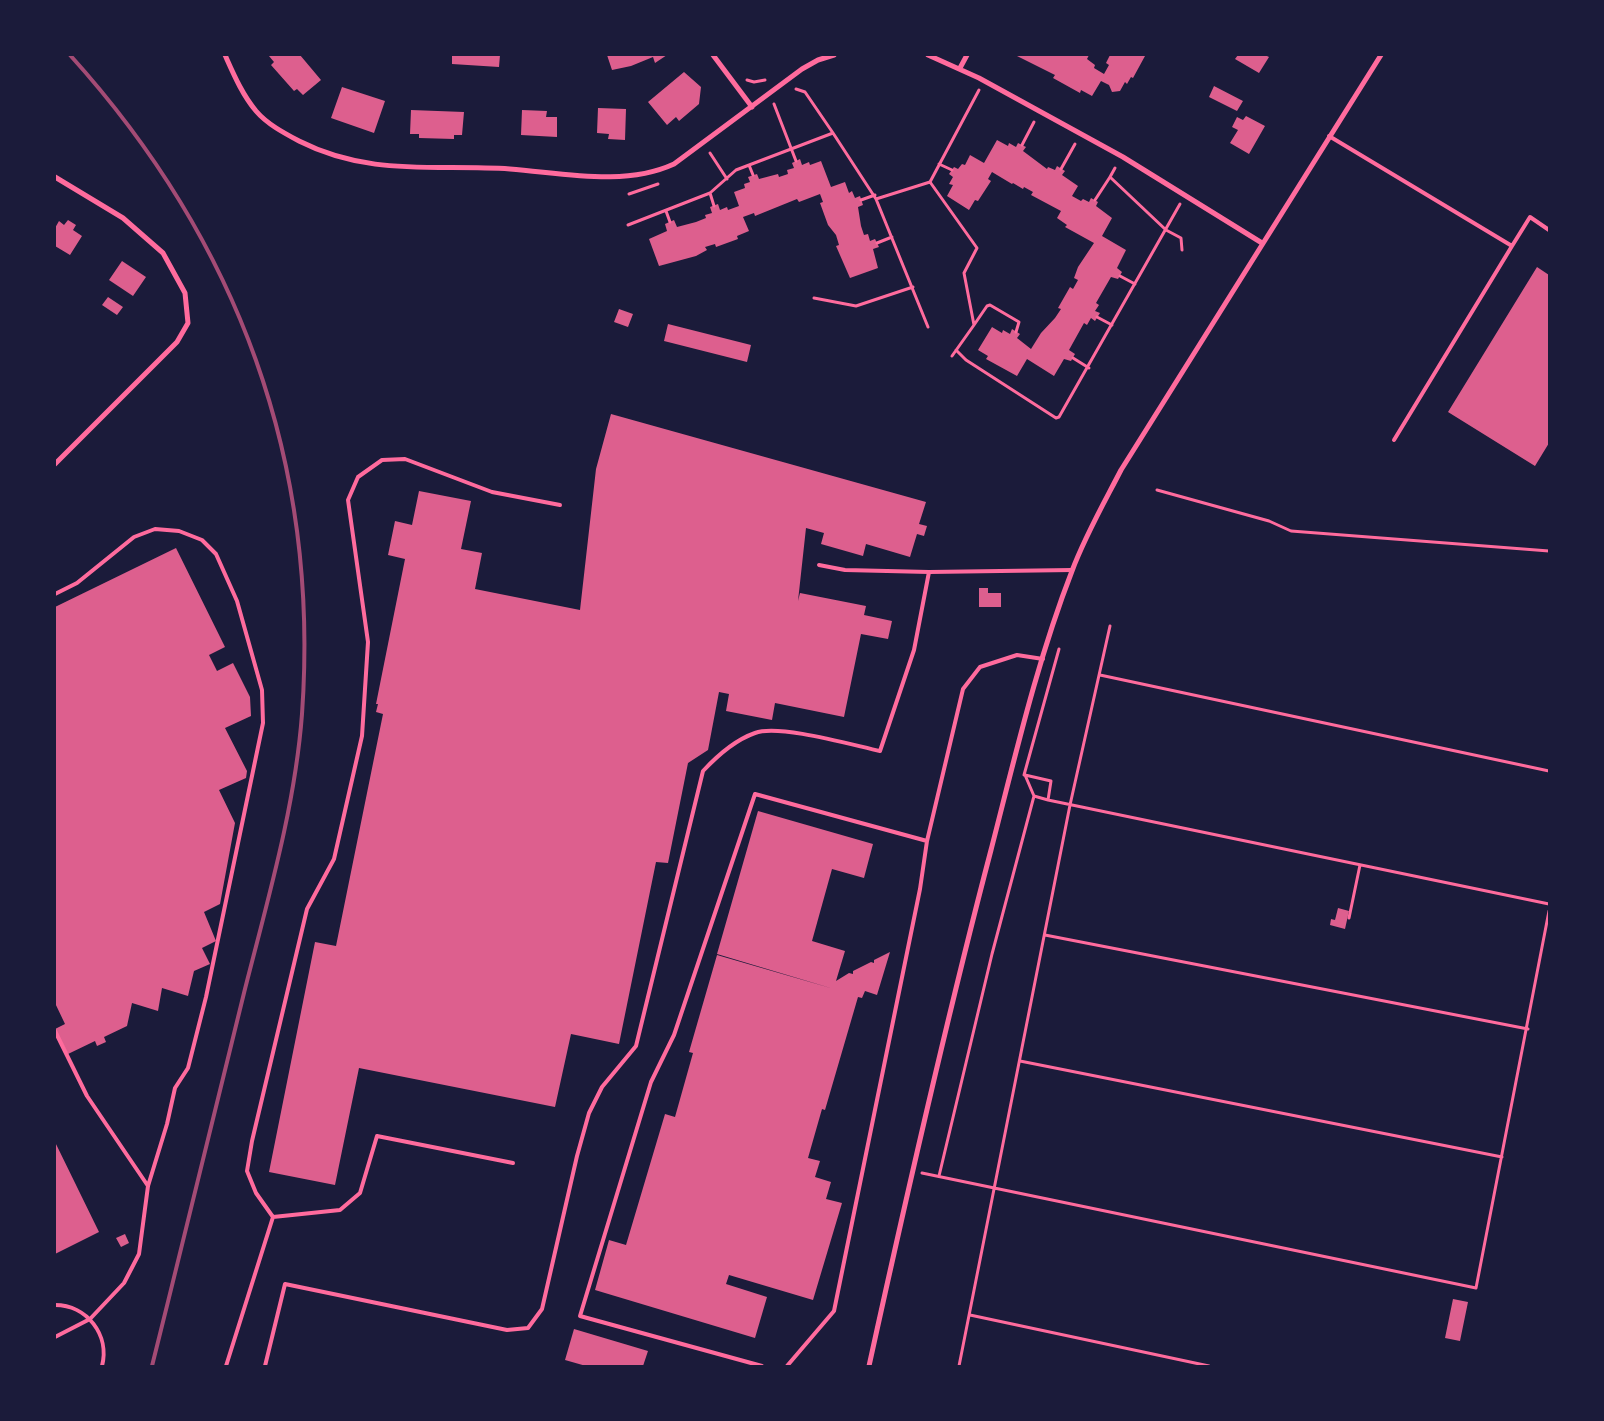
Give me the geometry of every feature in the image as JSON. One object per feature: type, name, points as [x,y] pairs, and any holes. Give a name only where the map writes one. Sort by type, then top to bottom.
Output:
[{"type":"street","points":[[225,55],[246,98],[268,122],[286,134],[324,152],[380,166],[428,169],[506,169],[621,176],[640,174],[674,164],[752,108],[802,69],[818,60],[834,55]]},
{"type":"street","points":[[713,55],[752,108]]},
{"type":"street","points":[[928,55],[984,80],[1122,157],[1262,243]]},
{"type":"street","points":[[960,68],[967,55]]},
{"type":"street","points":[[869,1366],[946,1024],[1011,772],[1043,659],[1072,570],[1121,470],[1381,55]]},
{"type":"street","points":[[55,176],[123,218],[163,253],[185,293],[188,322],[177,342],[55,464]]},
{"type":"lane","points":[[1329,136],[1512,246]]},
{"type":"lane","points":[[1394,440],[1530,217],[1549,230]]},
{"type":"lane","points":[[273,1216],[256,1193],[247,1170],[252,1141],[307,909],[334,859],[362,736],[368,642],[348,500],[358,477],[382,460],[405,459],[492,492],[560,505]]},
{"type":"lane","points":[[55,594],[77,583],[134,537],[155,530],[179,531],[202,540],[216,554],[237,601],[262,690],[263,723],[206,997],[188,1068],[175,1088],[167,1124],[148,1186],[140,1254],[124,1283],[90,1319],[55,1337]]},
{"type":"lane","points":[[819,565],[845,570],[929,572],[1072,570]]},
{"type":"lane","points":[[265,1366],[285,1284],[507,1330],[528,1328],[542,1309],[577,1156],[589,1113],[602,1087],[636,1046],[703,771],[733,745],[756,732],[776,730],[880,751],[914,650],[929,572]]},
{"type":"lane","points":[[787,1366],[834,1311],[920,889],[927,841],[963,689],[980,667],[1017,655],[1043,659]]},
{"type":"lane","points":[[762,1366],[580,1316],[651,1082],[674,1035],[755,794],[927,841]]},
{"type":"lane","points":[[55,1030],[86,1096],[148,1186]]},
{"type":"lane","points":[[273,1216],[340,1210],[360,1193],[377,1136],[513,1163]]},
{"type":"lane","points":[[226,1366],[273,1216]]},
{"type":"lane","points":[[55,1304],[64,1304],[82,1311],[90,1319],[101,1337],[104,1357],[102,1366]]},
{"type":"path","points":[[745,78],[754,82],[763,82],[770,76]]},
{"type":"path","points":[[861,200],[930,182],[984,80]]},
{"type":"path","points":[[792,91],[798,88],[805,92],[876,197],[928,327]]},
{"type":"path","points":[[978,91],[986,96]]},
{"type":"path","points":[[767,109],[780,99]]},
{"type":"path","points":[[774,104],[796,161]]},
{"type":"path","points":[[1022,145],[1035,123],[1027,118]]},
{"type":"path","points":[[628,225],[710,193],[736,170],[833,132]]},
{"type":"path","points":[[1062,168],[1076,144],[1068,140]]},
{"type":"path","points":[[702,159],[717,148]]},
{"type":"path","points":[[710,154],[727,179]]},
{"type":"path","points":[[939,164],[952,170]]},
{"type":"path","points":[[749,165],[753,175]]},
{"type":"path","points":[[1095,200],[1115,168],[1123,172]]},
{"type":"path","points":[[1110,177],[1166,230],[1181,238],[1182,250]]},
{"type":"path","points":[[629,194],[662,182]]},
{"type":"path","points":[[930,182],[977,248],[964,273],[974,325]]},
{"type":"path","points":[[710,193],[714,206]]},
{"type":"path","points":[[1172,199],[1189,208]]},
{"type":"path","points":[[956,350],[966,360],[1056,418],[1059,417],[1180,204]]},
{"type":"path","points":[[666,210],[670,222]]},
{"type":"path","points":[[877,243],[892,237]]},
{"type":"path","points":[[1120,276],[1135,284]]},
{"type":"path","points":[[814,298],[856,306],[912,288]]},
{"type":"path","points":[[952,356],[987,306],[990,305],[1019,322],[1016,332]]},
{"type":"path","points":[[1098,317],[1112,325]]},
{"type":"path","points":[[1073,358],[1088,368]]},
{"type":"path","points":[[1157,490],[1269,521],[1291,531],[1549,551]]},
{"type":"path","points":[[959,1366],[1070,805],[1110,626]]},
{"type":"path","points":[[939,1176],[992,954],[1034,796],[1025,775],[1060,646]]},
{"type":"path","points":[[1100,675],[1549,771]]},
{"type":"path","points":[[1011,772],[1051,781],[1048,800]]},
{"type":"path","points":[[1034,796],[1549,904]]},
{"type":"path","points":[[1349,918],[1360,865]]},
{"type":"path","points":[[912,1170],[1476,1288],[1528,1029],[1549,911]]},
{"type":"path","points":[[1045,935],[1528,1029]]},
{"type":"path","points":[[1020,1061],[1502,1157]]},
{"type":"path","points":[[970,1315],[1210,1366]]},
{"type":"building","points":[[300,55],[321,80],[303,95],[297,89],[294,91],[271,65],[274,62],[269,56]]},
{"type":"building","points":[[452,55],[500,55],[499,67],[452,64]]},
{"type":"building","points":[[607,55],[667,55],[655,63],[653,57],[631,66],[612,70]]},
{"type":"building","points":[[1015,55],[1089,55],[1087,59],[1095,65],[1094,68],[1104,74],[1109,65],[1106,63],[1110,55],[1145,56],[1133,78],[1131,77],[1127,84],[1125,82],[1120,91],[1112,92],[1109,85],[1101,81],[1092,96],[1081,90],[1080,93],[1053,78],[1055,75]]},
{"type":"building","points":[[1238,55],[1265,55],[1269,57],[1259,73],[1235,59]]},
{"type":"building","points":[[684,72],[701,87],[699,104],[679,121],[676,117],[667,125],[648,102]]},
{"type":"building","points":[[1214,86],[1243,101],[1237,111],[1209,97]]},
{"type":"building","points":[[342,87],[385,101],[374,133],[331,118]]},
{"type":"building","points":[[598,108],[626,109],[625,140],[608,139],[609,134],[597,133]]},
{"type":"building","points":[[411,110],[464,112],[462,135],[454,135],[454,139],[419,138],[419,134],[410,134]]},
{"type":"building","points":[[522,110],[547,111],[546,117],[557,117],[557,137],[521,135]]},
{"type":"building","points":[[1246,116],[1265,126],[1249,154],[1230,143],[1238,130],[1232,127],[1237,117],[1243,120]]},
{"type":"building","points":[[997,140],[1008,146],[1009,143],[1016,147],[1018,143],[1026,147],[1023,151],[1047,169],[1048,167],[1055,170],[1057,166],[1065,171],[1062,175],[1078,186],[1072,196],[1081,201],[1083,199],[1089,202],[1091,198],[1098,202],[1096,206],[1112,218],[1102,236],[1126,250],[1117,268],[1122,272],[1118,279],[1111,277],[1096,303],[1099,305],[1095,311],[1100,313],[1095,321],[1091,318],[1087,325],[1084,323],[1069,350],[1075,354],[1071,361],[1064,359],[1054,376],[1027,359],[1017,376],[986,359],[988,356],[978,350],[992,327],[1002,333],[1003,330],[1010,334],[1012,329],[1020,334],[1017,338],[1031,349],[1041,333],[1061,309],[1058,308],[1070,287],[1073,289],[1078,280],[1074,278],[1078,267],[1094,243],[1065,227],[1067,225],[1057,218],[1061,211],[1031,195],[1033,192],[1012,184],[992,172],[988,179],[991,181],[978,201],[975,200],[969,210],[947,196],[953,185],[949,184],[953,177],[949,174],[954,167],[958,169],[962,164],[965,165],[970,155],[984,163]]},
{"type":"building","points":[[800,159],[802,165],[809,162],[810,165],[821,161],[831,187],[845,182],[849,193],[852,191],[855,198],[860,196],[863,205],[858,207],[861,226],[864,235],[868,234],[870,241],[875,239],[879,247],[873,249],[878,268],[850,278],[836,246],[839,245],[836,235],[828,225],[820,203],[823,202],[820,194],[799,202],[797,199],[755,216],[754,213],[743,217],[749,231],[737,236],[738,239],[716,247],[715,244],[705,247],[707,250],[696,256],[659,266],[649,239],[667,231],[665,224],[674,220],[677,227],[696,222],[706,218],[705,215],[712,213],[710,207],[718,204],[720,210],[727,207],[728,210],[739,206],[734,192],[745,188],[744,184],[750,182],[748,177],[757,174],[759,179],[778,174],[779,177],[788,174],[787,170],[794,168],[792,163]]},
{"type":"building","points":[[68,220],[76,225],[73,230],[82,236],[70,255],[55,246],[55,228],[59,221],[64,225]]},
{"type":"building","points":[[122,261],[146,277],[133,296],[109,280]]},
{"type":"building","points":[[1537,267],[1549,275],[1549,443],[1535,466],[1448,412]]},
{"type":"building","points":[[108,297],[123,307],[117,315],[102,305]]},
{"type":"building","points":[[619,309],[633,314],[628,327],[614,322]]},
{"type":"building","points":[[668,324],[751,345],[747,362],[664,341]]},
{"type":"building","points":[[611,414],[926,502],[919,524],[927,526],[924,536],[917,534],[910,557],[866,544],[863,556],[821,544],[824,533],[806,528],[798,601],[800,593],[866,606],[864,615],[892,621],[888,639],[861,634],[844,717],[775,703],[772,720],[726,711],[729,694],[719,692],[708,750],[688,763],[668,863],[656,862],[619,1044],[571,1034],[555,1107],[359,1068],[335,1185],[269,1172],[315,942],[336,946],[383,714],[376,712],[378,704],[376,704],[405,559],[388,555],[395,521],[412,525],[419,491],[471,501],[461,549],[482,553],[475,589],[580,610],[596,469]]},
{"type":"building","points":[[176,548],[225,647],[209,655],[217,671],[233,663],[250,697],[251,716],[225,728],[247,771],[246,778],[219,790],[235,823],[220,904],[204,912],[216,941],[202,948],[210,964],[194,971],[188,996],[162,988],[158,1011],[132,1003],[127,1026],[104,1037],[106,1042],[97,1046],[95,1041],[68,1054],[55,1029],[65,1024],[55,1003],[55,607]]},
{"type":"building","points":[[979,588],[988,588],[988,593],[1001,593],[1001,607],[979,607]]},
{"type":"building","points":[[758,811],[873,844],[864,878],[832,869],[812,941],[845,951],[836,981],[849,973],[853,974],[853,971],[871,962],[874,963],[874,960],[890,952],[877,995],[865,991],[862,998],[858,997],[825,1110],[822,1109],[808,1158],[820,1161],[815,1177],[831,1182],[826,1199],[842,1203],[813,1300],[729,1275],[726,1284],[767,1297],[755,1338],[595,1290],[609,1240],[626,1245],[665,1114],[675,1117],[693,1053],[689,1052],[717,955],[834,989],[717,954]]},
{"type":"building","points":[[1338,908],[1349,911],[1345,929],[1330,925],[1331,919],[1335,920]]},
{"type":"building","points":[[55,1142],[99,1232],[55,1254]]},
{"type":"building","points":[[125,1234],[129,1243],[121,1247],[116,1238]]},
{"type":"building","points":[[1453,1299],[1468,1302],[1460,1341],[1445,1338]]},
{"type":"building","points":[[574,1329],[648,1351],[643,1366],[586,1366],[565,1360]]},
{"type":"railway","points":[[70,55],[129,126],[180,201],[222,279],[256,360],[281,444],[297,531],[304,621],[302,714],[287,820],[152,1366]]}]
